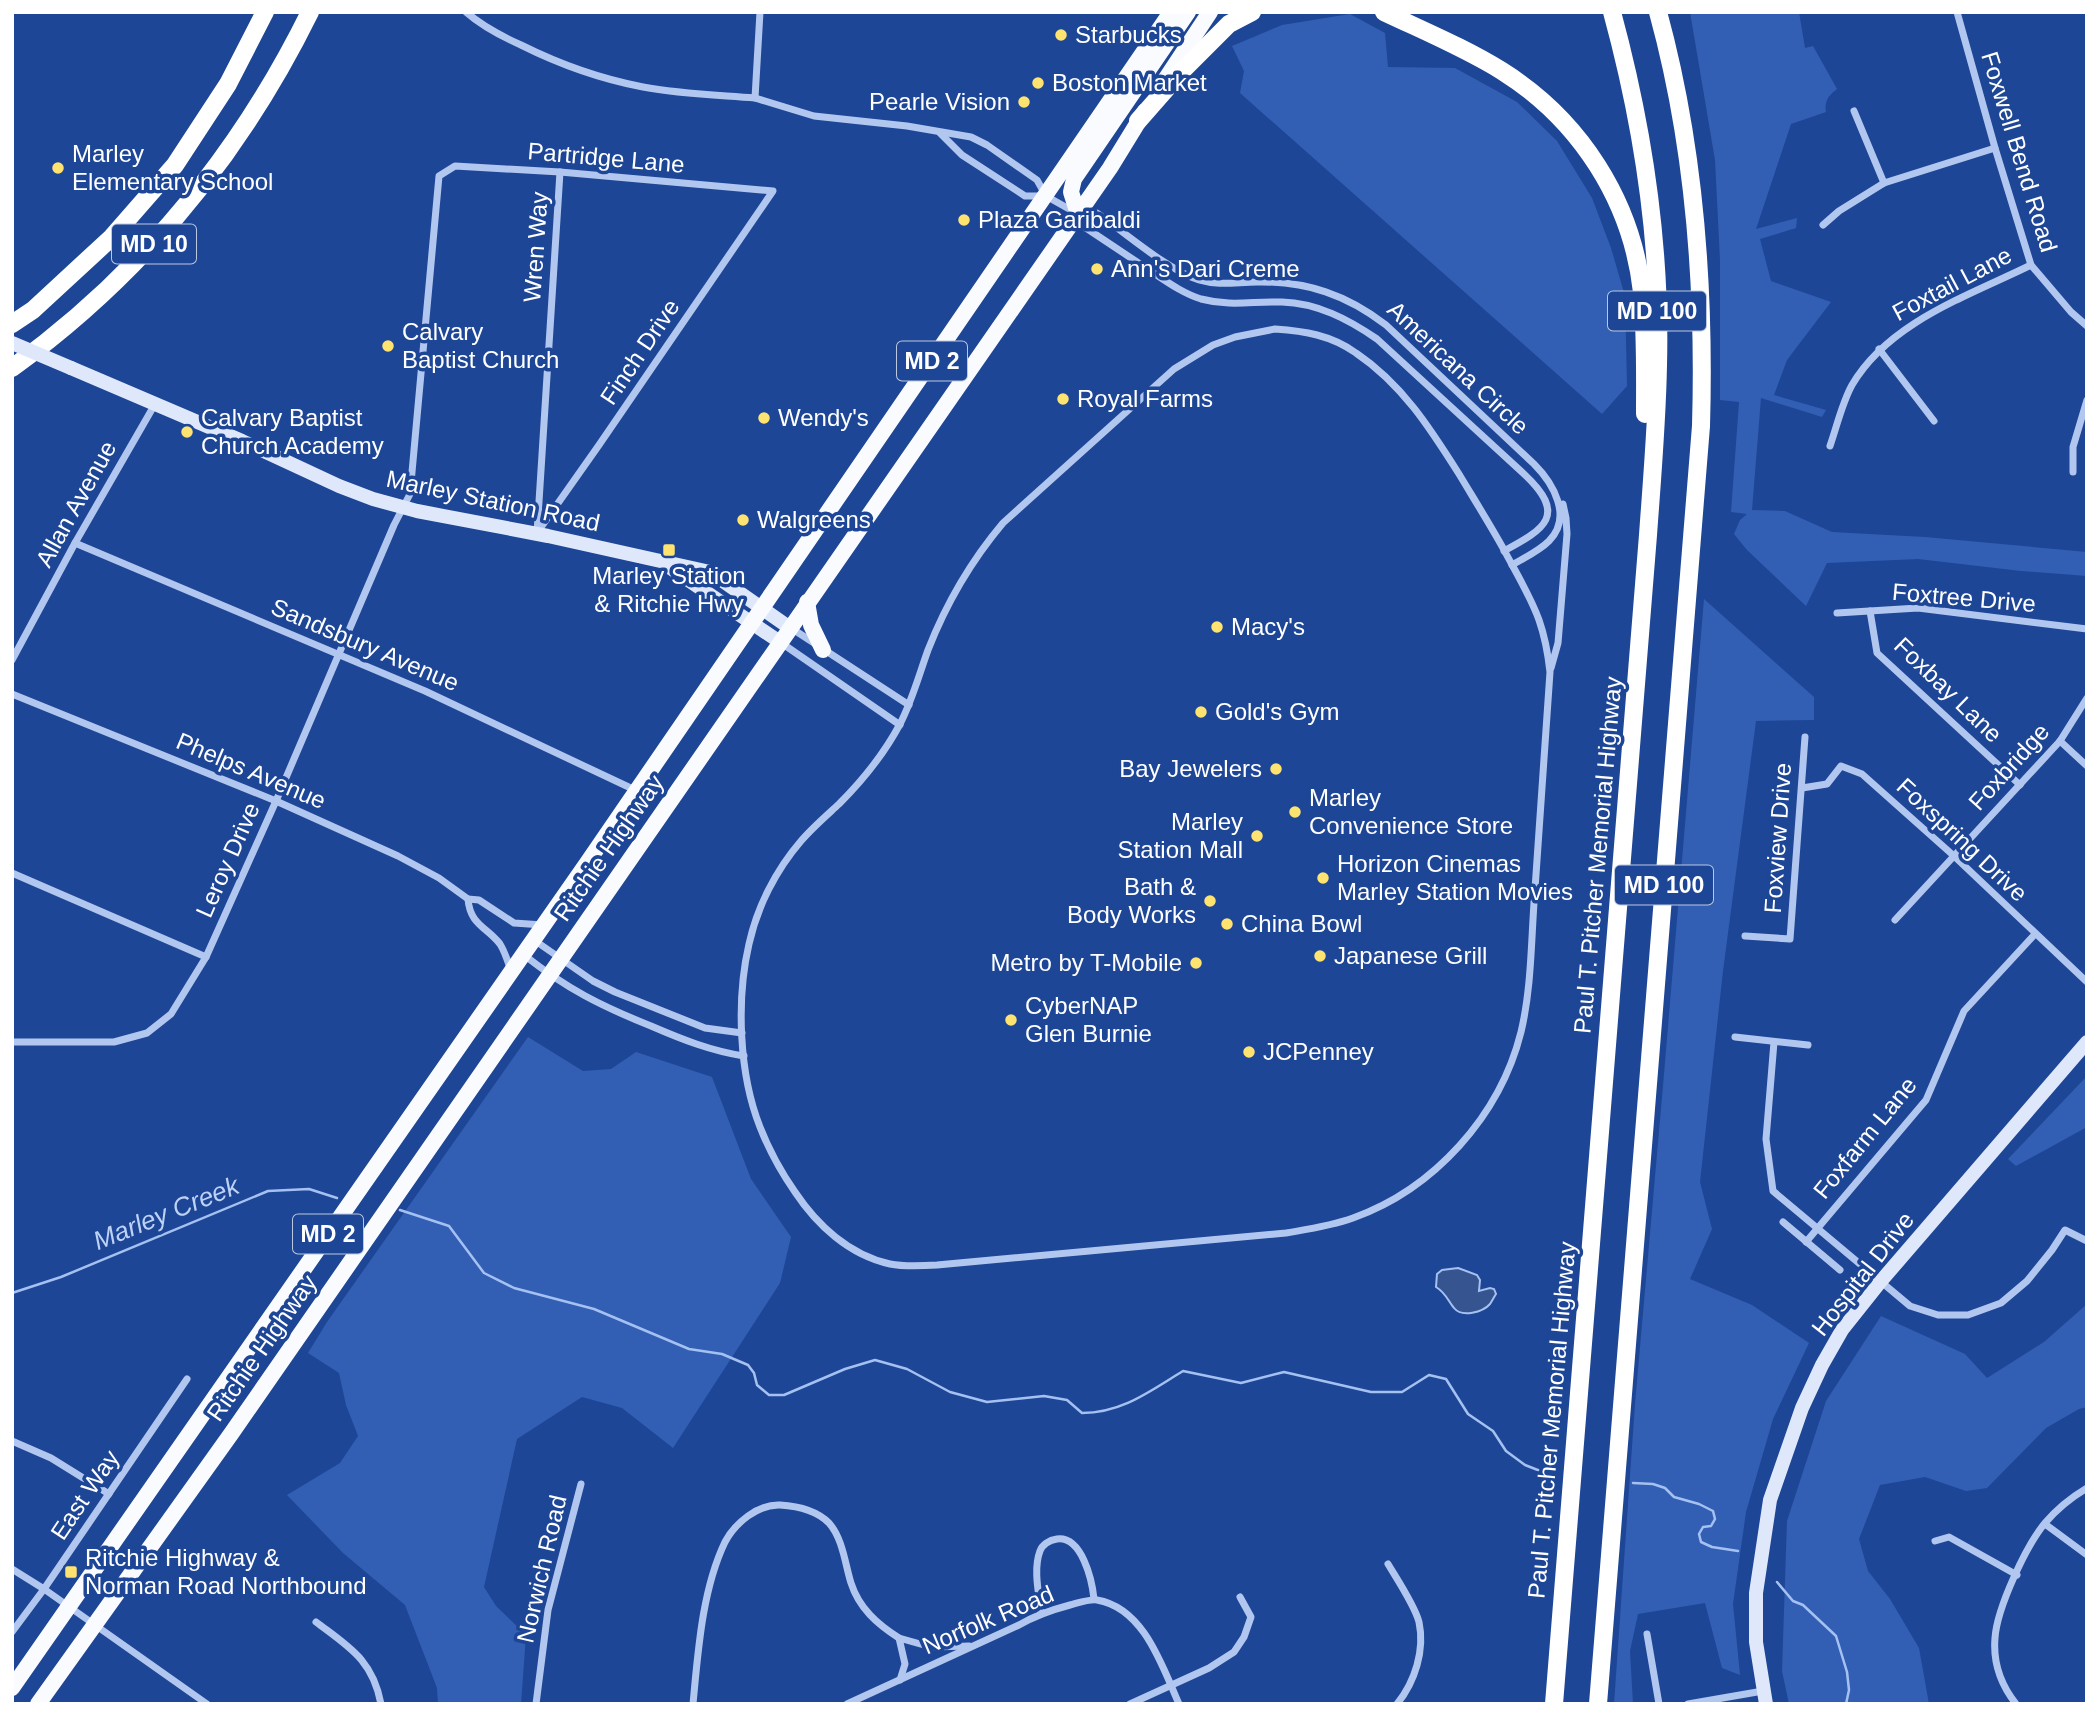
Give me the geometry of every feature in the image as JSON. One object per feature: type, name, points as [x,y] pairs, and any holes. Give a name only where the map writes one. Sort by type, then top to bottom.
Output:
[{"type":"highway","name":"MD 10","points":[[12,324],[33,310],[112,237],[175,165],[228,84],[265,12]]},
{"type":"highway","name":"MD 10","points":[[12,368],[107,292],[174,221],[250,120],[310,12]]},
{"type":"highway","points":[[1138,121],[1181,72],[1229,24],[1252,12]]},
{"type":"highway","points":[[1384,12],[1472,54],[1537,96],[1566,124],[1592,155],[1611,189],[1625,220],[1642,291],[1648,535]]},
{"type":"highway","name":"Paul T. Pitcher Memorial Highway","points":[[1554,1704],[1648,535],[1658,363],[1657,287],[1651,218],[1639,134],[1612,12]]},
{"type":"highway","name":"MD 100","points":[[1598,1704],[1701,426],[1701,281],[1690,173],[1672,68],[1658,12]]},
{"type":"highway","points":[[1667,12],[1672,68]]},
{"type":"main road","points":[[1159,12],[1160,30]]},
{"type":"main road","name":"Ritchie Highway","points":[[12,1688],[523,954],[1171,12]]},
{"type":"main road","points":[[1077,214],[1071,192],[1074,179],[1188,12]]},
{"type":"main road","name":"Ritchie Highway","points":[[38,1704],[230,1434],[1110,168],[1210,12]]},
{"type":"main road","name":"Marley Station Road","points":[[12,343],[155,403],[339,486],[403,508],[537,533],[710,572],[790,628]]},
{"type":"main road","name":"Marley Station Road","points":[[659,561],[780,642]]},
{"type":"main road","points":[[807,603],[811,625],[823,650]]},
{"type":"main road","name":"Hospital Drive","points":[[1764,1697],[1756,1642],[1756,1593],[1770,1500],[1802,1408],[1822,1365],[1842,1330],[1881,1281],[2087,1042]]},
{"type":"street","name":"Americana Circle","points":[[466,12],[491,30],[532,51],[607,78],[663,90],[755,98],[814,116],[907,126],[971,137],[1037,180],[1046,196]]},
{"type":"street","points":[[755,98],[760,12]]},
{"type":"street","name":"Foxwell Bend Road","points":[[1957,12],[2031,265],[2071,312],[2087,326]]},
{"type":"street","points":[[1854,111],[1884,183]]},
{"type":"street","name":"Americana Circle","points":[[940,132],[962,155],[1025,196],[1046,196],[1077,214],[1086,228],[1178,289],[1223,304],[1302,304],[1339,316],[1377,339],[1541,492],[1545,502],[1546,522],[1535,534],[1504,551]]},
{"type":"street","points":[[1823,225],[1839,211],[1884,183],[1995,148]]},
{"type":"street","name":"Partridge Lane","points":[[439,176],[455,166],[560,172],[773,191]]},
{"type":"street","name":"Wren Way","points":[[537,533],[560,172]]},
{"type":"street","name":"Leroy Drive","points":[[12,1042],[114,1042],[147,1033],[171,1014],[205,957],[276,802],[410,494],[439,176]]},
{"type":"street","name":"Finch Drive","points":[[537,533],[773,191]]},
{"type":"street","name":"Americana Circle","points":[[1077,214],[1097,213],[1182,274],[1202,281],[1221,284],[1256,282],[1302,285],[1344,298],[1368,311],[1524,454],[1546,475],[1553,486]]},
{"type":"street","name":"Foxtail Lane","points":[[1830,446],[1850,388],[1879,349],[1923,318],[2031,265]]},
{"type":"street","points":[[1275,330],[1303,331],[1334,341],[1355,352],[1408,399],[1478,505],[1512,565],[1538,617],[1548,650],[1549,672],[1529,980],[1515,1053],[1494,1100],[1443,1163],[1419,1182],[1381,1205],[1331,1224],[1286,1233],[937,1265],[890,1264],[865,1255],[843,1243],[815,1220],[783,1176],[759,1126],[750,1096],[742,1033],[743,988],[749,944],[769,888],[801,841],[863,778],[900,725],[945,613],[984,545],[1003,523],[1174,369],[1213,345],[1235,337],[1275,330]]},
{"type":"street","points":[[1879,349],[1934,421]]},
{"type":"street","points":[[2073,472],[2073,447],[2087,400]]},
{"type":"street","name":"Allan Avenue","points":[[12,660],[155,403]]},
{"type":"street","points":[[1512,565],[1548,542],[1555,534],[1560,513],[1553,486]]},
{"type":"street","points":[[1549,672],[1558,643],[1567,534],[1563,504],[1553,486]]},
{"type":"street","name":"Sandsbury Avenue","points":[[75,543],[487,719],[636,790]]},
{"type":"street","name":"Foxtree Drive","points":[[1838,613],[1918,608],[2087,629]]},
{"type":"street","name":"Foxbay Lane","points":[[1870,611],[1877,653],[2020,785]]},
{"type":"street","points":[[790,628],[909,705]]},
{"type":"street","points":[[780,642],[900,725]]},
{"type":"street","name":"Phelps Avenue","points":[[12,694],[276,802],[398,856],[439,878],[468,899],[479,900],[514,923],[543,925]]},
{"type":"street","name":"Foxbridge","points":[[1895,920],[2060,741],[2087,698]]},
{"type":"street","name":"Foxview Drive","points":[[1745,936],[1790,939],[1805,737]]},
{"type":"street","points":[[2060,741],[2087,766]]},
{"type":"street","name":"Foxspring Drive","points":[[1802,788],[1827,784],[1841,766],[1862,774],[1954,856],[2087,982]]},
{"type":"street","points":[[12,873],[205,957]]},
{"type":"street","name":"Phelps Avenue","points":[[468,899],[468,908],[486,932],[499,943],[511,971]]},
{"type":"street","name":"Foxfarm Lane","points":[[1806,1242],[1926,1100],[1964,1011],[2035,934]]},
{"type":"street","points":[[533,939],[593,981],[705,1028],[742,1033]]},
{"type":"street","points":[[523,954],[549,975],[606,1008],[694,1044],[744,1056]]},
{"type":"street","points":[[1735,1037],[1808,1045]]},
{"type":"street","points":[[1774,1042],[1766,1139],[1773,1191],[1910,1306],[1938,1315],[1968,1315],[2001,1303],[2026,1281],[2065,1230],[2087,1241]]},
{"type":"street","points":[[1783,1222],[1840,1270]]},
{"type":"street","name":"East Way","points":[[12,1632],[187,1379]]},
{"type":"street","points":[[12,1441],[51,1458],[109,1494]]},
{"type":"street","name":"Norwich Road","points":[[537,1704],[548,1610],[581,1484]]},
{"type":"street","points":[[2016,1704],[1998,1670],[1995,1637],[1999,1615],[2034,1540],[2045,1524],[2062,1506],[2087,1488]]},
{"type":"street","points":[[692,1704],[701,1633],[711,1583],[726,1540],[754,1511],[773,1504],[813,1512],[830,1524],[841,1546],[851,1585],[863,1608],[882,1627],[899,1638],[931,1647],[973,1646]]},
{"type":"street","points":[[2045,1524],[2087,1555]]},
{"type":"street","points":[[1935,1541],[1949,1537],[2017,1574]]},
{"type":"street","points":[[1041,1613],[1037,1563],[1041,1548],[1051,1539],[1062,1538],[1071,1542],[1081,1553],[1093,1583],[1094,1599],[1112,1605],[1134,1620],[1153,1647],[1179,1704]]},
{"type":"street","points":[[1388,1564],[1419,1620],[1422,1646],[1414,1675],[1397,1704]]},
{"type":"street","points":[[12,1569],[207,1704]]},
{"type":"street","points":[[1130,1704],[1209,1668],[1234,1652],[1244,1637],[1251,1617],[1240,1597]]},
{"type":"street","name":"Norfolk Road","points":[[847,1704],[1041,1613],[1094,1599]]},
{"type":"street","points":[[316,1622],[357,1653],[373,1675],[381,1704]]},
{"type":"street","points":[[1647,1634],[1659,1704]]},
{"type":"street","points":[[899,1638],[905,1664],[900,1680]]},
{"type":"street","points":[[1688,1704],[1764,1697]]},
{"type":"shaded area","points":[[1690,12],[1799,12],[1805,48],[1813,46],[1837,89],[1828,99],[1826,112],[1791,124],[1756,229],[1797,218],[1796,228],[1760,239],[1771,281],[1831,302],[1787,360],[1774,395],[1826,410],[1822,417],[1761,398],[1752,510],[1785,511],[1832,532],[1925,537],[2087,552],[2087,576],[1918,559],[1827,563],[1806,606],[1747,550],[1734,534],[1740,520],[1747,514],[1731,512],[1739,402],[1720,400],[1720,260],[1715,160]]},
{"type":"shaded area","points":[[1350,14],[1385,33],[1388,67],[1455,68],[1517,102],[1557,141],[1592,198],[1625,296],[1627,386],[1602,414],[1240,93],[1244,71],[1232,46],[1282,25]]},
{"type":"shaded area","points":[[1704,599],[1814,697],[1814,720],[1756,721],[1723,971],[1700,1182],[1712,1229],[1690,1279],[1752,1305],[1809,1343],[1773,1419],[1746,1512],[1733,1604],[1740,1675],[1722,1668],[1705,1603],[1638,1614],[1630,1651],[1633,1704],[1614,1704],[1635,1404]]},
{"type":"shaded area","points":[[528,1037],[583,1071],[611,1069],[636,1052],[712,1077],[751,1179],[791,1237],[780,1283],[673,1448],[622,1408],[582,1397],[517,1439],[484,1587],[496,1606],[526,1635],[521,1704],[438,1704],[437,1688],[405,1605],[343,1553],[287,1495],[340,1463],[358,1436],[346,1405],[339,1373],[308,1353],[327,1322]]},
{"type":"shaded area","points":[[2087,1076],[2087,1127],[2016,1166],[2008,1159]]},
{"type":"shaded area","points":[[1458,1268],[1477,1275],[1480,1280],[1479,1291],[1494,1289],[1496,1294],[1487,1307],[1472,1313],[1462,1313],[1454,1308],[1436,1287],[1437,1274],[1442,1270]]},
{"type":"shaded area","points":[[2087,1304],[2087,1407],[2046,1428],[1987,1488],[1966,1491],[1925,1477],[1880,1485],[1859,1539],[1868,1571],[1890,1599],[1919,1648],[1929,1704],[1789,1704],[1782,1671],[1787,1521],[1826,1401],[1881,1316],[1965,1354],[1987,1378],[2044,1342]]},
{"type":"waterway","name":"Marley Creek","points":[[12,1293],[61,1277],[268,1191],[309,1189],[337,1198]]},
{"type":"waterway","points":[[400,1210],[449,1226],[484,1273],[514,1288],[594,1309],[689,1349],[722,1354],[748,1365],[754,1373],[757,1385],[769,1395],[784,1395],[845,1369],[875,1360],[907,1369],[950,1392],[987,1402],[1044,1396],[1067,1400],[1082,1413],[1123,1405],[1183,1371],[1241,1383],[1284,1372],[1371,1392],[1402,1392],[1429,1375],[1446,1379],[1468,1414],[1493,1431],[1506,1451],[1525,1465],[1553,1476]]},
{"type":"waterway","points":[[1633,1483],[1665,1488],[1674,1497],[1713,1511],[1715,1519],[1711,1526],[1703,1527],[1699,1534],[1701,1542],[1712,1547],[1738,1551]]},
{"type":"waterway","points":[[1777,1582],[1793,1601],[1803,1605],[1836,1636],[1847,1672],[1849,1690],[1846,1704]]},
{"type":"place","name":"Starbucks","points":[[1061,35]]},
{"type":"place","name":"Boston Market","points":[[1038,83]]},
{"type":"place","name":"Pearle Vision","points":[[1024,102]]},
{"type":"place","name":"Marley Elementary School","points":[[58,168]]},
{"type":"place","name":"Plaza Garibaldi","points":[[964,220]]},
{"type":"place","name":"Ann's Dari Creme","points":[[1097,269]]},
{"type":"place","name":"Calvary Baptist Church","points":[[388,346]]},
{"type":"place","name":"Royal Farms","points":[[1063,399]]},
{"type":"place","name":"Wendy's","points":[[764,418]]},
{"type":"place","name":"Calvary Baptist Church Academy","points":[[187,432]]},
{"type":"place","name":"Walgreens","points":[[743,520]]},
{"type":"place","name":"Marley Station & Ritchie Hwy","points":[[669,550]]},
{"type":"place","name":"Macy's","points":[[1217,627]]},
{"type":"place","name":"Gold's Gym","points":[[1201,712]]},
{"type":"place","name":"Bay Jewelers","points":[[1276,769]]},
{"type":"place","name":"Marley Convenience Store","points":[[1295,812]]},
{"type":"place","name":"Marley Station Mall","points":[[1257,836]]},
{"type":"place","name":"Horizon Cinemas Marley Station Movies","points":[[1323,878]]},
{"type":"place","name":"Bath & Body Works","points":[[1210,901]]},
{"type":"place","name":"China Bowl","points":[[1227,924]]},
{"type":"place","name":"Japanese Grill","points":[[1320,956]]},
{"type":"place","name":"Metro by T-Mobile","points":[[1196,963]]},
{"type":"place","name":"CyberNAP Glen Burnie","points":[[1011,1020]]},
{"type":"place","name":"JCPenney","points":[[1249,1052]]},
{"type":"place","name":"Ritchie Highway & Norman Road Northbound","points":[[71,1572]]}]
